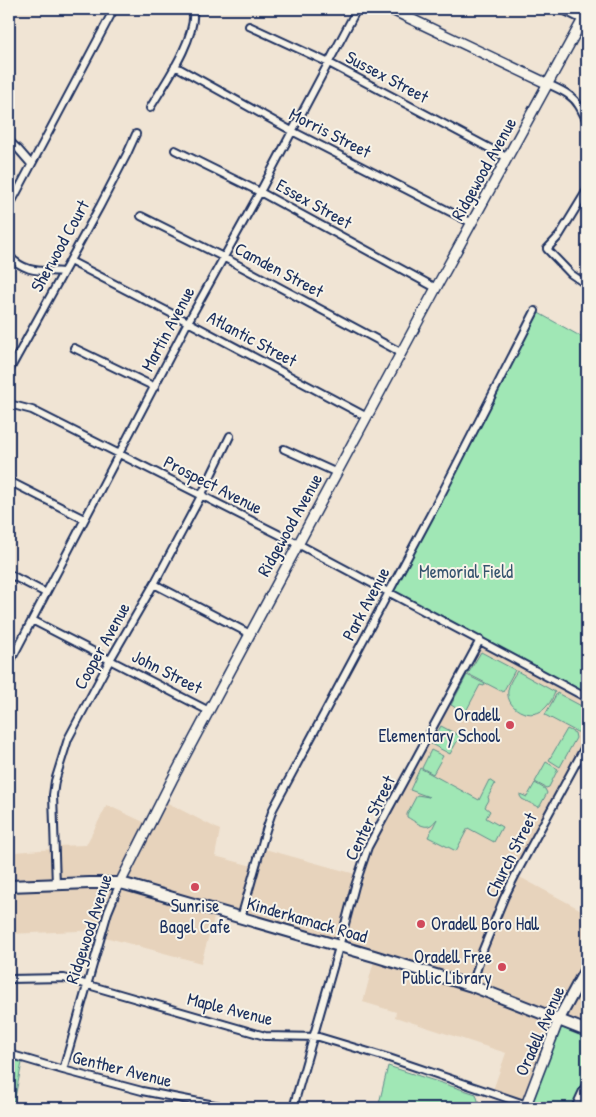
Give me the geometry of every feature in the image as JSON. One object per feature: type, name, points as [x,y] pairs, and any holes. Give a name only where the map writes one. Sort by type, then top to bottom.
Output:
[{"type":"main road","name":"Kinderkamack Road","points":[[9,886],[120,883],[472,986],[587,1031]]},
{"type":"main road","name":"Oradell Avenue","points":[[559,1020],[587,967]]},
{"type":"street","points":[[9,207],[114,9]]},
{"type":"street","points":[[150,108],[175,66],[189,37],[194,19],[192,9]]},
{"type":"street","name":"Martin Avenue","points":[[9,664],[188,322],[260,192],[357,9]]},
{"type":"street","points":[[390,9],[567,93],[580,107],[587,121]]},
{"type":"street","points":[[561,9],[585,16]]},
{"type":"street","name":"Ridgewood Avenue","points":[[63,1070],[108,912],[120,883],[168,787],[298,544],[585,16]]},
{"type":"street","name":"Sussex Street","points":[[250,26],[329,63],[508,158]]},
{"type":"street","name":"Morris Street","points":[[175,66],[292,131],[472,223]]},
{"type":"street","name":"Sherwood Court","points":[[9,371],[70,261],[136,134]]},
{"type":"street","points":[[9,141],[31,164]]},
{"type":"street","name":"Essex Street","points":[[175,150],[260,192],[436,288]]},
{"type":"street","points":[[587,190],[559,236],[548,249],[559,262],[587,286]]},
{"type":"street","name":"Camden Street","points":[[141,216],[223,257],[402,352]]},
{"type":"street","points":[[9,256],[24,267],[41,272],[64,272]]},
{"type":"street","name":"Atlantic Street","points":[[70,261],[367,418]]},
{"type":"street","name":"Park Avenue","points":[[241,918],[273,809],[390,593],[535,312]]},
{"type":"street","points":[[74,348],[155,387]]},
{"type":"street","name":"Prospect Avenue","points":[[9,404],[32,410],[298,544],[587,698]]},
{"type":"street","name":"Cooper Avenue","points":[[56,884],[53,795],[55,781],[68,739],[110,660],[154,584],[201,496],[230,436]]},
{"type":"street","points":[[284,449],[337,473]]},
{"type":"street","points":[[9,481],[84,519]]},
{"type":"street","points":[[9,574],[46,593]]},
{"type":"street","points":[[154,584],[250,634]]},
{"type":"street","name":"John Street","points":[[32,620],[209,711]]},
{"type":"street","name":"Center Street","points":[[293,1108],[355,886],[368,847],[480,640]]},
{"type":"street","name":"Church Street","points":[[472,986],[482,952],[504,898],[587,743]]},
{"type":"street","name":"Maple Avenue","points":[[9,979],[64,978],[265,1036],[319,1037],[389,1058],[526,1106]]},
{"type":"street","name":"Oradell Avenue","points":[[526,1106],[559,1020]]},
{"type":"street","name":"Genther Avenue","points":[[9,1054],[142,1091],[230,1108]]},
{"type":"street","points":[[575,1108],[587,1082]]},
{"type":"shaded area","points":[[480,640],[587,698],[587,743],[516,875],[587,913],[587,1031],[527,1105],[492,1093],[506,1053],[395,1017],[396,1012],[363,1002],[375,957],[216,911],[201,963],[101,936],[102,930],[9,934],[9,831],[14,830],[15,852],[54,849],[55,846],[86,845],[107,805],[150,825],[162,800],[220,830],[215,856],[256,867],[261,848],[359,875],[368,847]]},
{"type":"green space","name":"Memorial Field","points":[[535,311],[587,340],[587,698],[390,593]]},
{"type":"green space","points":[[481,652],[515,670],[503,692],[468,674]]},
{"type":"green space","points":[[517,671],[555,692],[550,703],[541,711],[534,714],[520,711],[510,701],[508,694],[509,686]]},
{"type":"green space","points":[[467,675],[485,684],[484,686],[480,685],[465,713],[451,705]]},
{"type":"green space","points":[[557,693],[587,709],[587,722],[580,732],[545,715]]},
{"type":"green space","points":[[441,726],[460,736],[450,754],[431,744]]},
{"type":"green space","points":[[567,729],[575,733],[576,738],[560,767],[549,760]]},
{"type":"green space","points":[[431,750],[443,756],[433,774],[422,768]]},
{"type":"green space","points":[[546,762],[558,769],[549,787],[546,788],[535,782]]},
{"type":"green space","points":[[420,768],[479,800],[489,780],[495,784],[485,807],[490,811],[486,818],[502,827],[494,842],[468,828],[456,851],[428,837],[437,819],[431,825],[425,826],[407,817],[417,795],[429,797],[410,790]]},
{"type":"green space","points":[[535,783],[545,789],[547,793],[538,807],[522,799],[520,796],[520,794],[527,797]]},
{"type":"green space","points":[[559,1019],[587,1031],[587,1082],[575,1108],[525,1108]]},
{"type":"green space","points":[[9,1054],[23,1058],[14,1102],[9,1101]]},
{"type":"green space","points":[[388,1066],[476,1094],[480,1107],[378,1108]]},
{"type":"place","name":"Oradell Elementary School","points":[[510,725]]},
{"type":"place","name":"Sunrise Bagel Cafe","points":[[195,887]]},
{"type":"place","name":"Oradell Boro Hall","points":[[421,924]]},
{"type":"place","name":"Oradell Free Public Library","points":[[502,967]]}]
